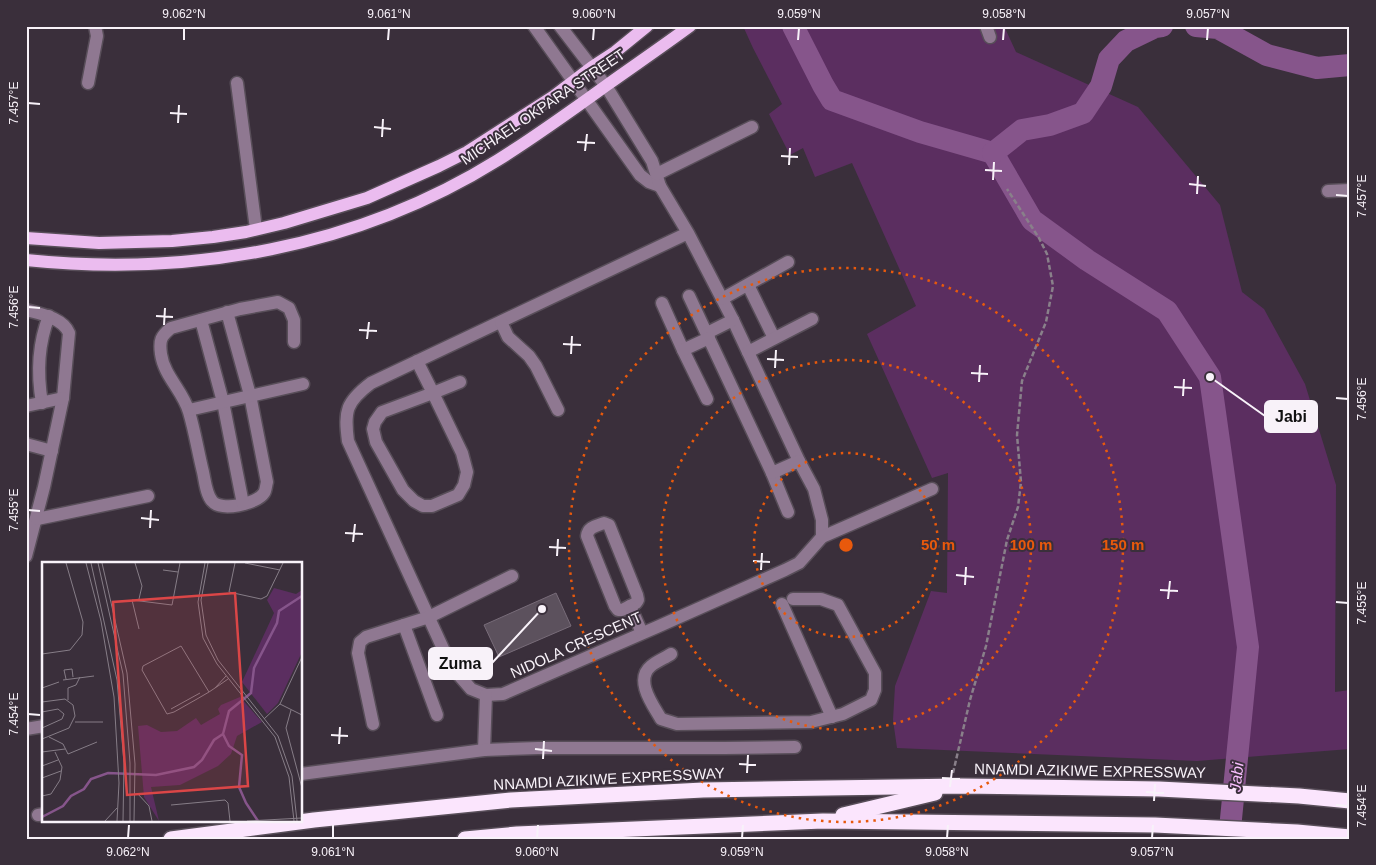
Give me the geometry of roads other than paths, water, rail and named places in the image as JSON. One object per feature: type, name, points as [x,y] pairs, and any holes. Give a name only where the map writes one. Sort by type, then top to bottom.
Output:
[{"type":"highway","name":"NNAMDI AZIKIWE EXPRESSWAY","points":[[302,822],[510,800],[704,790],[955,786],[1159,788],[1299,796],[1350,801]]},
{"type":"highway","points":[[823,821],[955,786]]},
{"type":"highway","points":[[1330,799],[1350,796]]},
{"type":"highway","points":[[465,839],[536,833],[823,821],[1155,825],[1297,832],[1350,837]]},
{"type":"highway","name":"NNAMDI AZIKIWE EXPRESSWAY","points":[[171,839],[299,822]]},
{"type":"main road","name":"MICHAEL OKPARA STREET","points":[[26,238],[127,243],[213,237],[308,216],[367,198],[467,152],[574,82],[647,26]]},
{"type":"main road","name":"MICHAEL OKPARA STREET","points":[[26,260],[91,265],[128,265],[224,258],[263,252],[301,243],[378,219],[458,183],[498,160],[586,101],[690,26]]},
{"type":"street","points":[[88,83],[97,36],[95,26]]},
{"type":"street","points":[[534,26],[640,175],[649,182],[658,180],[752,127]]},
{"type":"street","points":[[560,26],[606,86],[652,161],[658,180],[733,320],[814,489],[822,520],[822,537],[932,489]]},
{"type":"street","points":[[237,83],[256,229]]},
{"type":"street","points":[[1328,191],[1350,190]]},
{"type":"street","points":[[484,750],[486,695],[471,689],[451,666],[348,441],[345,421],[348,407],[360,391],[371,383],[688,233]]},
{"type":"street","points":[[722,299],[788,262]]},
{"type":"street","points":[[748,285],[774,338]]},
{"type":"street","points":[[689,296],[772,473],[788,512]]},
{"type":"street","points":[[227,312],[250,395],[267,482],[264,493],[256,500],[227,508],[215,504],[210,500],[189,410],[170,378],[161,356],[160,343],[163,334],[172,328],[227,312],[278,302],[289,308],[294,320],[294,342]]},
{"type":"street","points":[[662,303],[707,399]]},
{"type":"street","points":[[26,310],[49,316],[66,327],[69,333],[63,398],[26,556]]},
{"type":"street","points":[[42,403],[39,386],[40,349],[43,331],[49,316]]},
{"type":"street","points":[[748,352],[812,318]]},
{"type":"street","points":[[201,320],[223,402],[243,504]]},
{"type":"street","points":[[683,350],[733,320]]},
{"type":"street","points":[[500,322],[508,337],[529,356],[536,366],[558,410]]},
{"type":"street","points":[[417,361],[433,393],[462,453],[467,472],[464,485],[458,495],[432,506],[423,506],[414,501],[403,490],[376,442],[373,429],[375,422],[382,412],[433,393],[460,382]]},
{"type":"street","points":[[189,410],[303,384]]},
{"type":"street","points":[[26,406],[63,398]]},
{"type":"street","points":[[26,444],[52,451]]},
{"type":"street","points":[[772,473],[799,461]]},
{"type":"street","points":[[36,518],[148,496]]},
{"type":"street","points":[[604,523],[609,525],[637,595],[638,600],[630,606],[618,610],[615,606],[587,536],[590,528],[604,523]]},
{"type":"street","name":"NIDOLA CRESCENT","points":[[486,695],[503,694],[799,563],[822,537]]},
{"type":"street","points":[[373,724],[358,652],[360,642],[366,637],[429,617],[512,576]]},
{"type":"street","points":[[671,654],[650,667],[644,677],[646,692],[661,719],[677,724],[811,722],[832,717],[843,714],[871,700],[875,690],[875,673],[838,605],[821,599],[787,601],[832,717]]},
{"type":"street","points":[[630,606],[642,633]]},
{"type":"street","points":[[404,625],[437,715]]},
{"type":"street","points":[[26,729],[42,726]]},
{"type":"street","points":[[302,774],[484,750],[795,747]]},
{"type":"waterway","points":[[793,26],[832,100],[920,132],[993,153]]},
{"type":"waterway","points":[[993,153],[1022,130],[1050,125],[1083,113],[1101,86],[1109,59],[1126,41],[1155,27],[1162,26]]},
{"type":"waterway","points":[[1196,26],[1218,28],[1267,55],[1317,68],[1350,65]]},
{"type":"waterway","name":"Jabi","points":[[993,153],[1032,220],[1087,260],[1167,311],[1210,377],[1248,647],[1229,839]]},
{"type":"place","name":"Jabi","points":[[1210,377]]},
{"type":"place","name":"Zuma","points":[[542,609]]}]
